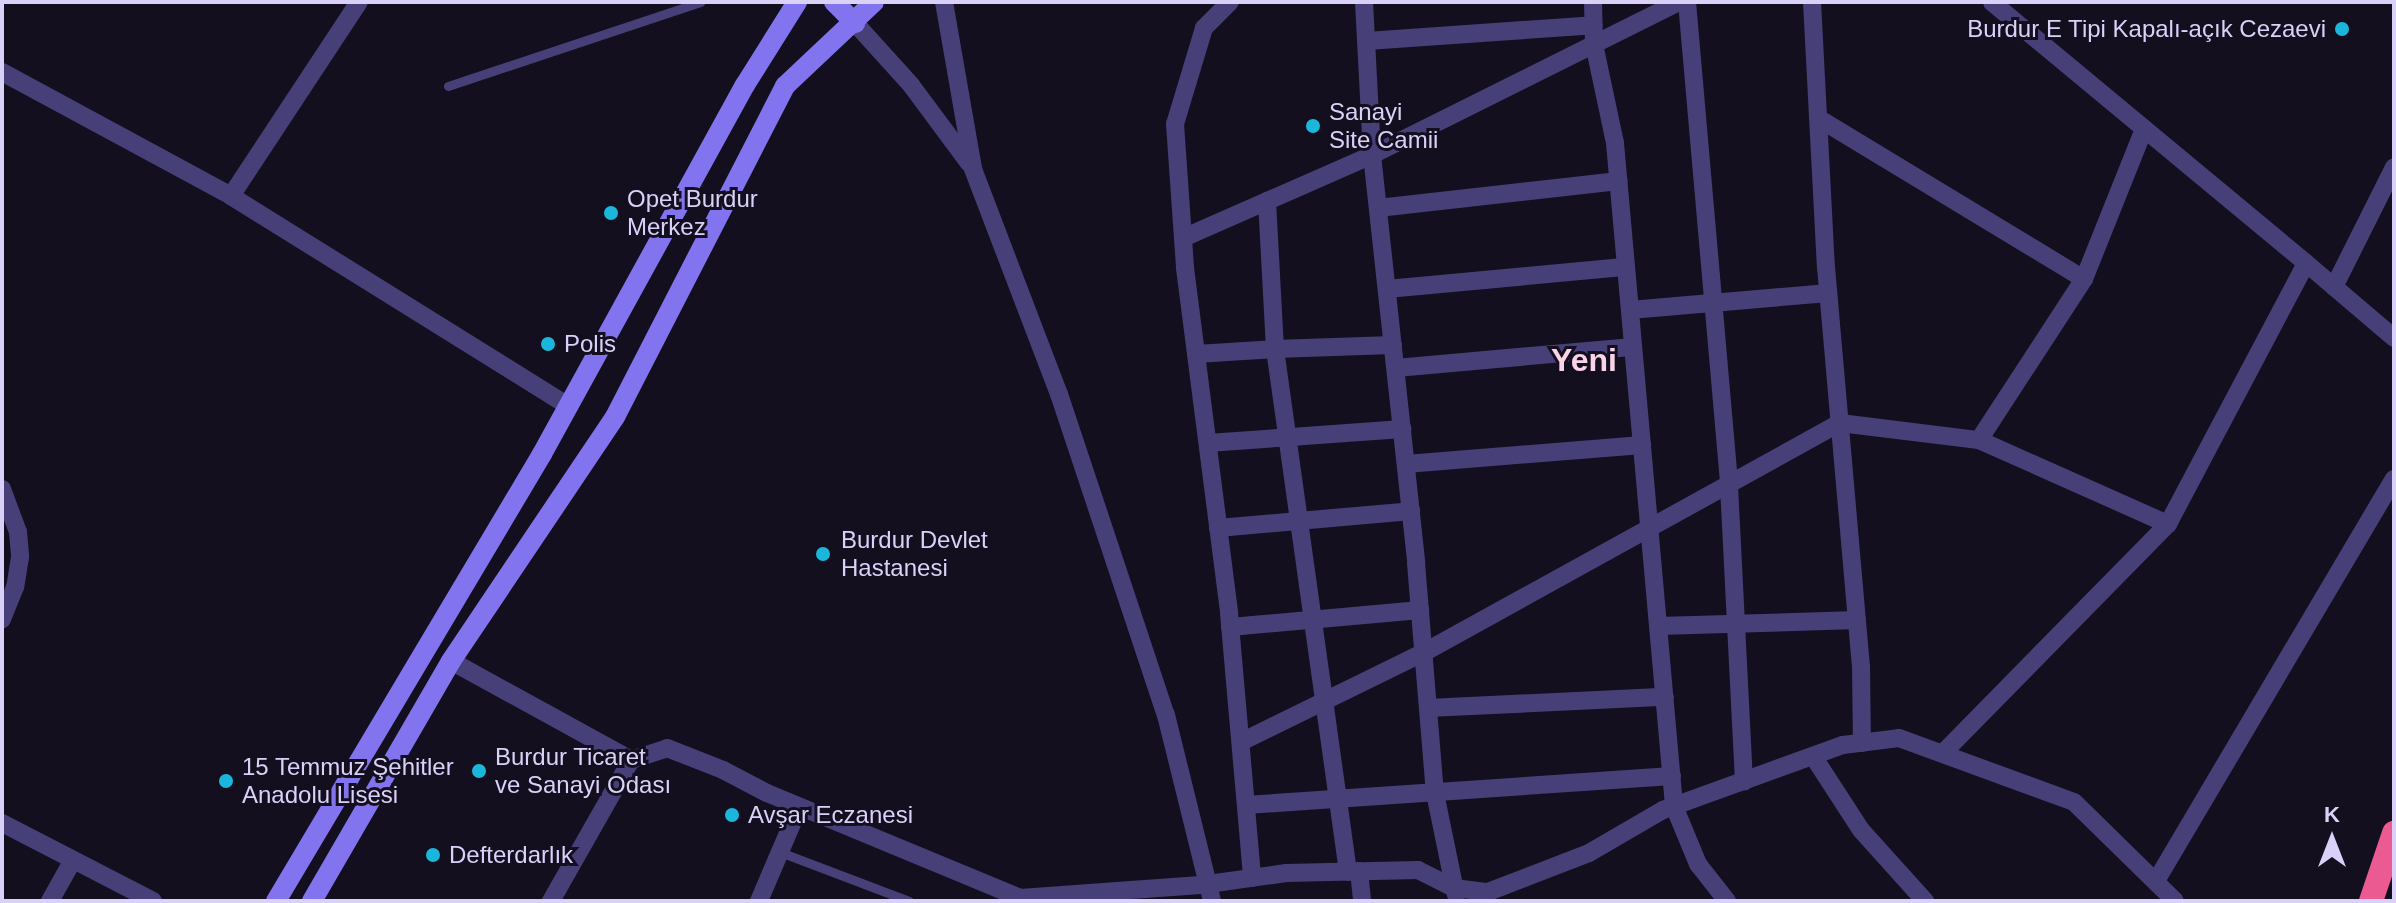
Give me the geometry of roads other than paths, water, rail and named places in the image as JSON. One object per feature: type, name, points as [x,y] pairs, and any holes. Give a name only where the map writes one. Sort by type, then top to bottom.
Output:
[{"type":"highway","points":[[2371,901],[2394,833]]},
{"type":"main road","points":[[276,901],[569,406],[745,85],[797,2]]},
{"type":"main road","points":[[834,2],[855,23]]},
{"type":"main road","points":[[312,901],[451,661],[615,417],[785,86],[874,2]]},
{"type":"street","points":[[231,196],[359,2]]},
{"type":"street","points":[[944,2],[973,169],[1059,394],[1166,715],[1211,892]]},
{"type":"street","points":[[1230,2],[1204,28],[1175,124],[1183,238],[1230,627],[1252,878]]},
{"type":"street","points":[[1364,2],[1372,155],[1411,511],[1435,793],[1456,894]]},
{"type":"street","points":[[1593,2],[1594,44],[1615,143],[1674,806],[1698,864],[1727,901]]},
{"type":"street","points":[[1183,238],[1372,155],[1679,2]]},
{"type":"street","points":[[1687,2],[1729,486],[1744,782]]},
{"type":"street","points":[[1812,2],[1828,293],[1857,620],[1862,743]]},
{"type":"street","points":[[1992,2],[2394,338]]},
{"type":"street","points":[[855,23],[911,85],[973,169]]},
{"type":"street","points":[[1367,41],[1593,25]]},
{"type":"street","points":[[2,72],[231,196],[569,406]]},
{"type":"street","points":[[1818,118],[2084,279]]},
{"type":"street","points":[[1979,440],[2084,279],[2144,129]]},
{"type":"street","points":[[2334,287],[2394,167]]},
{"type":"street","points":[[1378,208],[1618,181]]},
{"type":"street","points":[[1267,201],[1275,349],[1338,799],[1362,901]]},
{"type":"street","points":[[1943,753],[2168,524],[2306,263]]},
{"type":"street","points":[[1387,289],[1626,267]]},
{"type":"street","points":[[1630,310],[1828,293]]},
{"type":"street","points":[[1196,354],[1393,345]]},
{"type":"street","points":[[1396,368],[1633,347]]},
{"type":"street","points":[[1241,742],[1423,653],[1650,531],[1840,423],[1979,440],[2168,524]]},
{"type":"street","points":[[1208,443],[1402,429]]},
{"type":"street","points":[[1406,464],[1642,445]]},
{"type":"street","points":[[2156,881],[2394,479]]},
{"type":"street","points":[[2,489],[18,532],[20,557],[15,587],[2,619]]},
{"type":"street","points":[[1218,528],[1411,511]]},
{"type":"street","points":[[1230,627],[1420,610]]},
{"type":"street","points":[[1658,626],[1857,620]]},
{"type":"street","points":[[451,661],[631,760]]},
{"type":"street","points":[[1428,708],[1665,697]]},
{"type":"street","points":[[551,901],[631,760],[667,748],[799,807],[1020,898],[1032,899],[1211,892],[1252,878],[1418,870],[1456,894],[1488,892],[1589,853],[1674,806],[1813,756],[1862,743],[1899,738],[2074,802],[2175,901]]},
{"type":"street","points":[[1813,756],[1861,830],[1925,901]]},
{"type":"street","points":[[1246,805],[1672,776]]},
{"type":"street","points":[[759,901],[799,807]]},
{"type":"street","points":[[2,823],[153,901]]},
{"type":"street","points":[[50,901],[73,860]]},
{"type":"lane","points":[[448,86],[700,2]]},
{"type":"lane","points":[[780,852],[909,901]]},
{"type":"place","name":"Burdur E Tipi Kapalı-açık Cezaevi","points":[[2342,29]]},
{"type":"place","name":"Sanayi Site Camii","points":[[1313,126]]},
{"type":"place","name":"Opet Burdur Merkez","points":[[611,213]]},
{"type":"place","name":"Polis","points":[[548,344]]},
{"type":"place","name":"Burdur Devlet Hastanesi","points":[[823,554]]},
{"type":"place","name":"Burdur Ticaret ve Sanayi Odası","points":[[479,771]]},
{"type":"place","name":"15 Temmuz Şehitler Anadolu Lisesi","points":[[226,781]]},
{"type":"place","name":"Avşar Eczanesi","points":[[732,815]]},
{"type":"place","name":"Defterdarlık","points":[[433,855]]},
{"type":"district","name":"Yeni","points":[[1584,360]]}]
